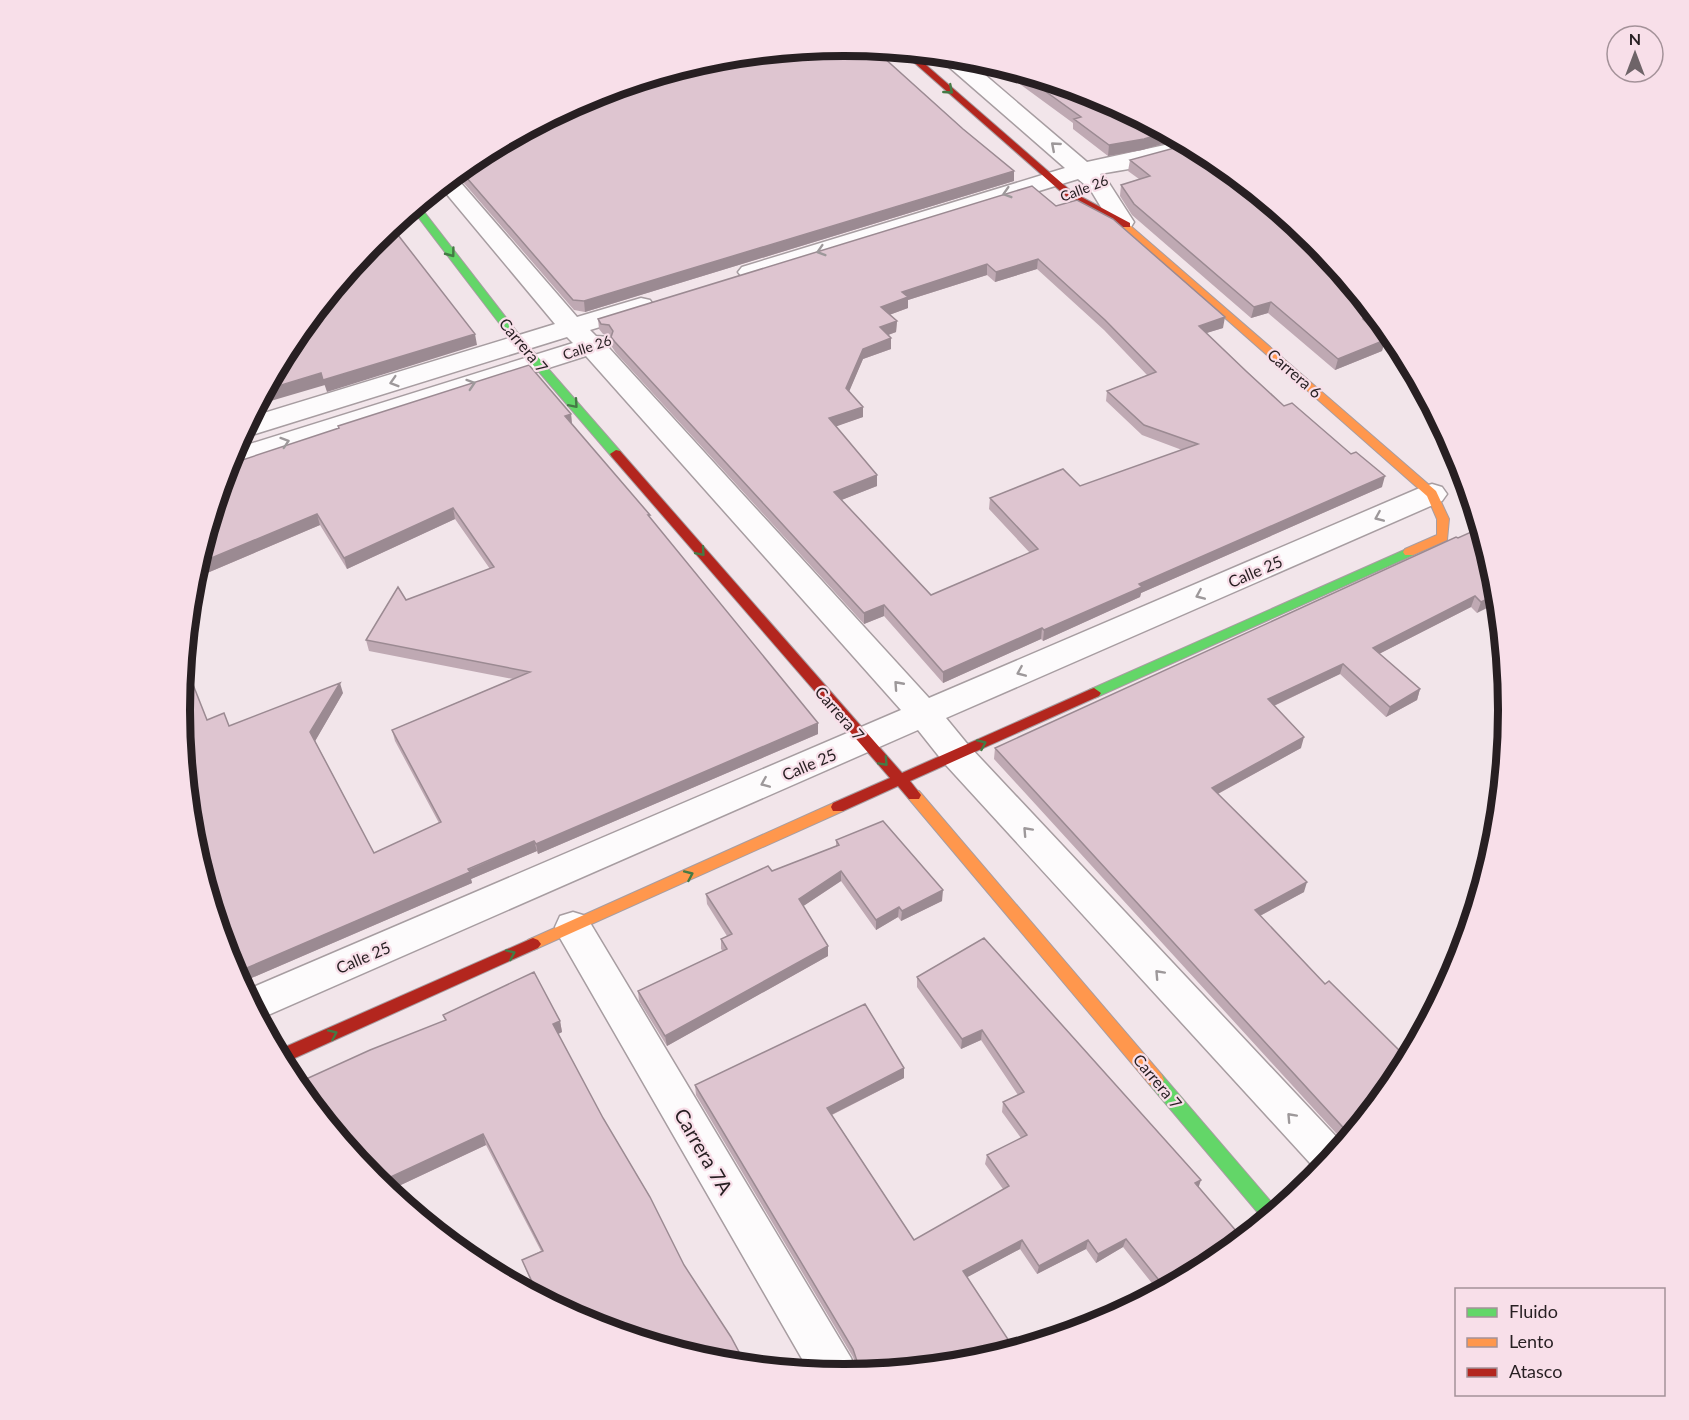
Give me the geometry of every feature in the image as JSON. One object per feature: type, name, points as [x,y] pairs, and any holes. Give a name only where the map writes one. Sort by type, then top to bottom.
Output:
[{"type":"street","name":"Carrera 6","points":[[915,60],[1060,187],[1122,222],[1432,494],[1443,519],[1443,537],[957,755]]},
{"type":"street","name":"Carrera 6","points":[[962,66],[1091,177],[1122,222]]},
{"type":"street","name":"Calle 26","points":[[741,287],[1180,148]]},
{"type":"street","points":[[452,186],[581,337],[924,714],[957,755],[1325,1154]]},
{"type":"street","name":"Carrera 7","points":[[420,212],[520,343],[863,740],[901,780],[1267,1209]]},
{"type":"street","name":"Calle 26","points":[[255,425],[520,343],[581,337],[661,312]]},
{"type":"street","name":"Calle 26","points":[[242,456],[538,362],[581,337]]},
{"type":"street","name":"Calle 25","points":[[259,1002],[1432,494]]},
{"type":"street","points":[[288,1054],[957,755]]},
{"type":"street","name":"Carrera 7A","points":[[573,927],[829,1364]]},
{"type":"building","points":[[802,57],[883,57],[1014,171],[584,301],[573,300],[466,177],[517,143],[555,123],[634,90],[675,78],[759,61]]},
{"type":"building","points":[[1035,84],[1095,105],[1157,135],[1109,145],[1074,119],[1081,117]]},
{"type":"building","points":[[1178,147],[1208,166],[1276,218],[1307,247],[1337,278],[1368,317],[1363,319],[1385,340],[1338,359],[1271,302],[1254,307],[1134,204],[1121,185],[1150,176],[1130,160]]},
{"type":"building","points":[[1032,186],[1056,206],[1077,200],[1113,219],[1225,317],[1199,326],[1247,372],[1284,406],[1292,403],[1351,454],[1356,452],[1385,476],[1139,584],[1142,587],[943,672],[884,605],[864,613],[615,342],[611,337],[613,331],[609,325],[601,324],[598,319]],"holes":[[[1038,259],[1105,320],[1156,372],[1107,391],[1144,425],[1198,444],[1080,486],[1063,469],[990,498],[1038,549],[931,595],[834,492],[877,475],[829,418],[863,407],[846,388],[863,349],[891,338],[880,327],[897,321],[881,307],[908,297],[902,292],[987,264],[996,272]]]},
{"type":"building","points":[[397,233],[475,334],[323,380],[321,373],[276,387],[300,346],[325,312],[352,278]]},
{"type":"building","points":[[529,365],[571,414],[565,416],[650,515],[648,515],[818,723],[536,844],[534,841],[468,869],[470,872],[244,969],[212,879],[203,838],[191,753],[191,679],[207,720],[224,713],[229,726],[340,683],[310,732],[374,853],[441,822],[392,730],[530,672],[366,640],[398,587],[406,600],[494,567],[453,508],[344,558],[317,514],[208,559],[225,500],[240,461],[339,428],[338,426]]},
{"type":"building","points":[[1471,532],[1475,535],[1489,598],[1481,602],[1475,596],[1373,648],[1420,689],[1390,707],[1343,664],[1268,699],[1304,737],[1212,788],[1307,882],[1255,910],[1325,984],[1329,981],[1402,1053],[1389,1074],[1346,1131],[995,748]]},
{"type":"building","points":[[883,821],[943,890],[902,911],[899,907],[876,920],[841,871],[799,899],[828,946],[665,1036],[638,991],[727,949],[721,939],[732,934],[706,894],[768,866],[772,871],[839,845],[836,840]]},
{"type":"building","points":[[984,938],[1201,1180],[1195,1183],[1238,1233],[1161,1283],[1126,1239],[1098,1254],[1088,1240],[1039,1266],[1022,1240],[963,1271],[1010,1343],[930,1359],[858,1364],[853,1349],[695,1085],[865,1004],[904,1068],[827,1108],[914,1240],[1009,1186],[987,1155],[1027,1135],[1003,1102],[1024,1092],[982,1030],[962,1039],[917,977]]},
{"type":"building","points":[[534,972],[560,1021],[553,1024],[603,1118],[650,1197],[684,1265],[741,1356],[675,1342],[634,1330],[594,1315],[534,1286],[522,1260],[543,1251],[483,1134],[388,1178],[352,1142],[304,1080],[370,1050],[446,1020],[443,1015]]},
{"type":"traffic: fast","points":[[420,212],[520,343],[616,454]]},
{"type":"traffic: fast","points":[[1094,693],[1409,552]]},
{"type":"traffic: fast","points":[[1156,1080],[1267,1210]]},
{"type":"traffic: slow","points":[[1126,225],[1432,494],[1443,519],[1443,537],[1409,552]]},
{"type":"traffic: slow","points":[[914,795],[1156,1080]]},
{"type":"traffic: slow","points":[[533,944],[838,807]]},
{"type":"traffic: jam","points":[[915,60],[1069,194],[1126,225]]},
{"type":"traffic: jam","points":[[616,454],[863,740],[914,795]]},
{"type":"traffic: jam","points":[[838,807],[1094,693]]},
{"type":"traffic: jam","points":[[288,1054],[533,944]]}]
